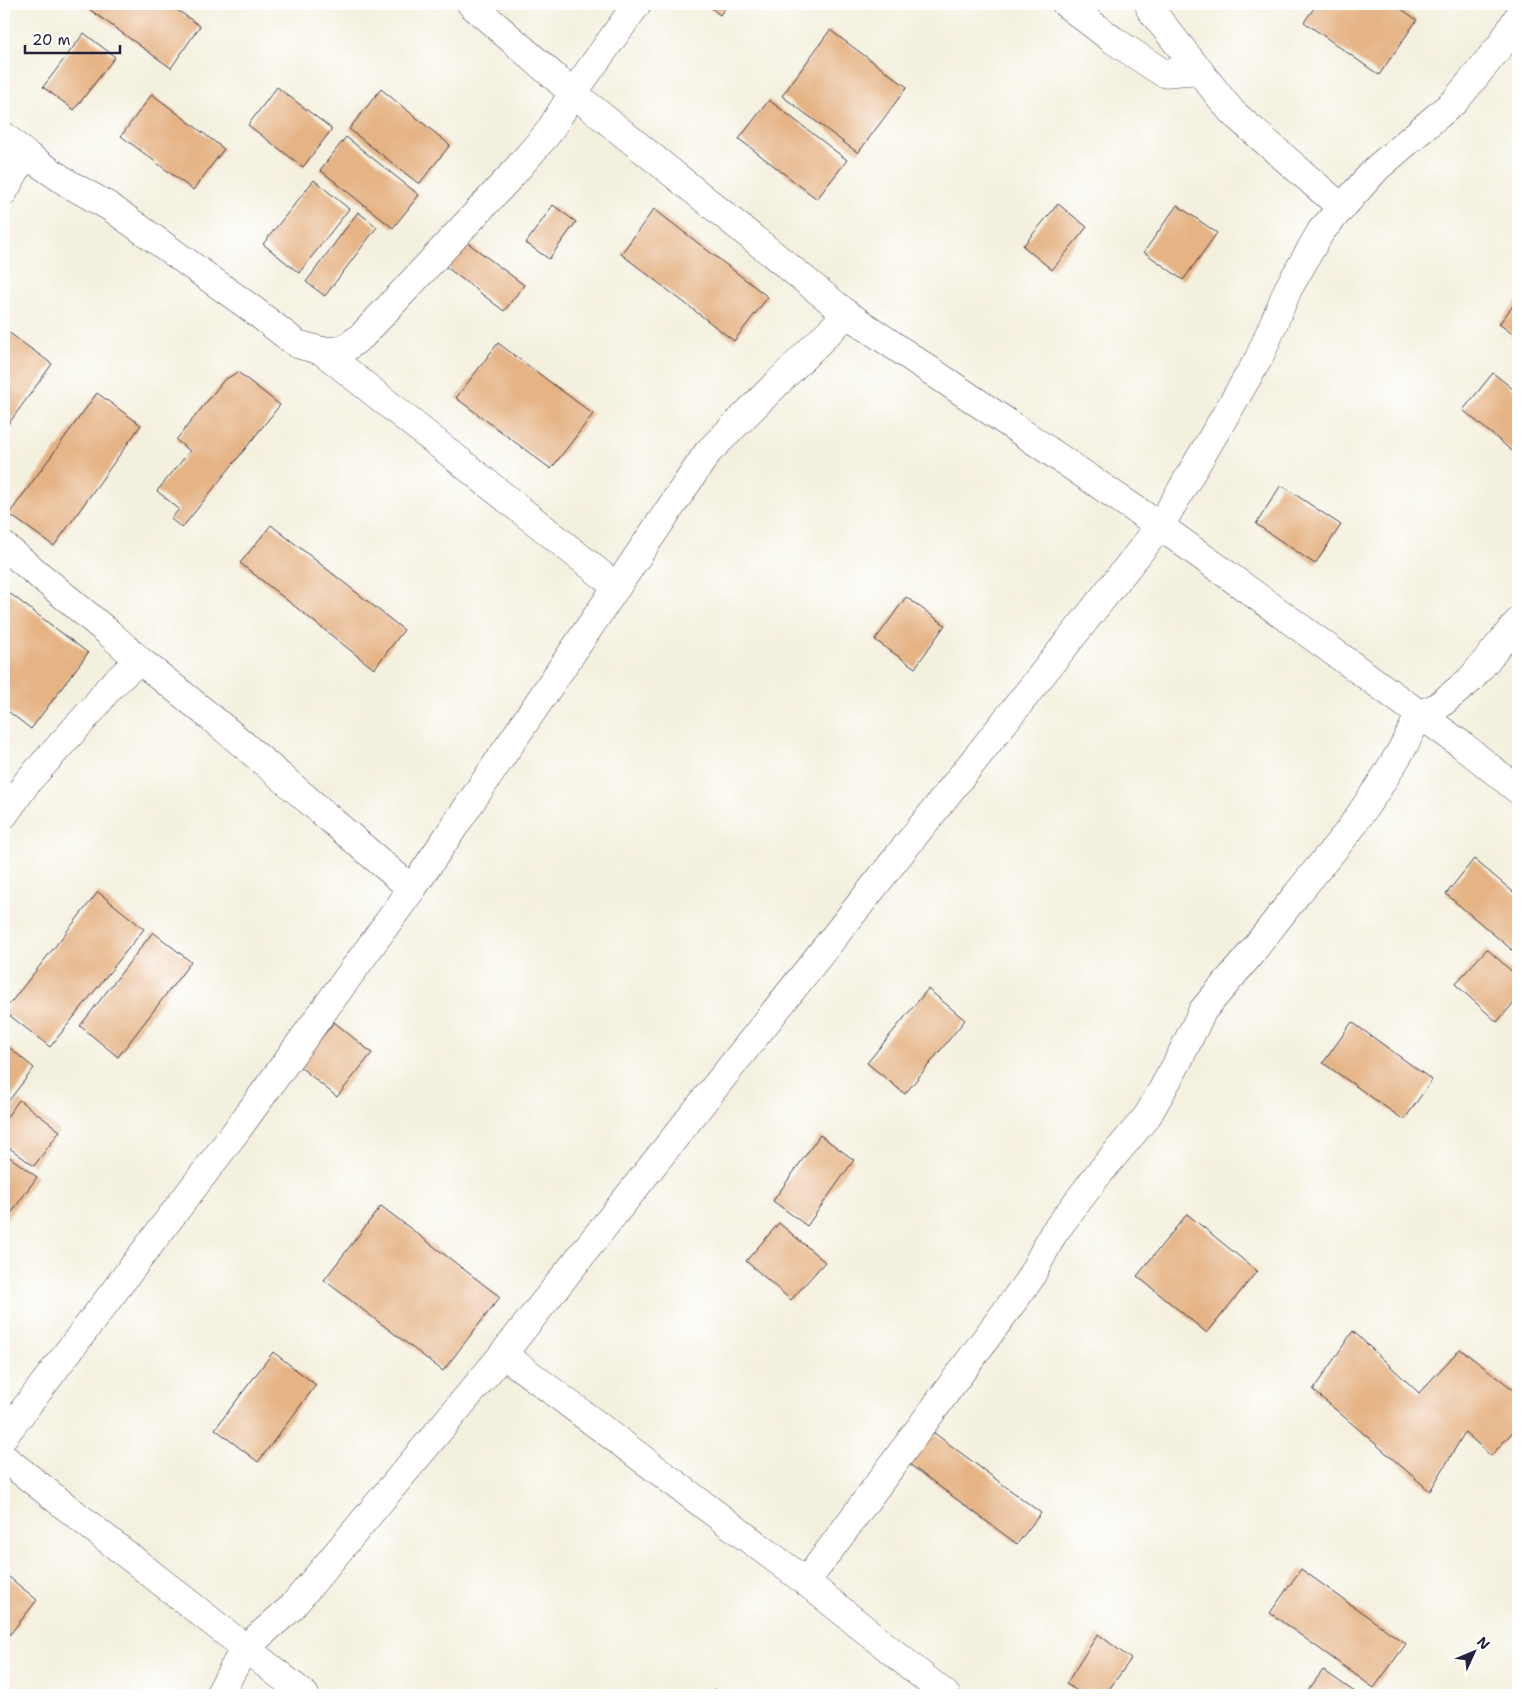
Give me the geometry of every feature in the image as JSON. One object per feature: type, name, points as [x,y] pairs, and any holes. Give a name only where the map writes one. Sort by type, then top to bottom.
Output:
[{"type":"street","points":[[471,4],[573,93],[847,314],[1160,526],[1420,714],[1518,790]]},
{"type":"street","points":[[4,136],[25,154],[69,184],[110,208],[252,309],[297,344],[322,351],[343,350],[362,336],[510,177],[548,132],[573,93],[637,4]]},
{"type":"street","points":[[1066,4],[1113,40],[1163,73],[1198,70]]},
{"type":"street","points":[[1150,4],[1150,9],[1232,112],[1342,208]]},
{"type":"street","points":[[219,1695],[244,1649],[291,1608],[503,1354],[1160,526],[1259,358],[1288,289],[1321,231],[1377,168],[1455,101],[1501,45],[1518,17]]},
{"type":"street","points":[[4,191],[25,154]]},
{"type":"street","points":[[4,1436],[234,1134],[412,889],[708,452],[847,314]]},
{"type":"street","points":[[322,351],[617,587]]},
{"type":"street","points":[[4,546],[139,660],[280,774],[344,832],[412,889]]},
{"type":"street","points":[[806,1582],[1029,1280],[1053,1234],[1096,1177],[1148,1115],[1176,1065],[1203,1010],[1348,832],[1402,750],[1420,714],[1437,707],[1470,680],[1518,622]]},
{"type":"street","points":[[4,815],[28,781],[93,708],[108,688],[139,660]]},
{"type":"street","points":[[503,1354],[806,1582],[946,1695]]},
{"type":"street","points":[[4,1458],[244,1649],[305,1695]]},
{"type":"building","points":[[82,4],[169,4],[200,26],[171,68]]},
{"type":"building","points":[[706,4],[728,4],[720,15]]},
{"type":"building","points":[[1317,4],[1394,4],[1417,20],[1379,75],[1304,22]]},
{"type":"building","points":[[830,30],[907,87],[858,153],[782,96]]},
{"type":"building","points":[[84,33],[115,57],[74,110],[43,87]]},
{"type":"building","points":[[277,87],[332,129],[303,167],[248,125]]},
{"type":"building","points":[[381,89],[450,145],[419,184],[349,129]]},
{"type":"building","points":[[152,94],[224,149],[193,190],[121,136]]},
{"type":"building","points":[[769,100],[847,160],[817,199],[739,139]]},
{"type":"building","points":[[346,137],[419,195],[393,228],[320,170]]},
{"type":"building","points":[[314,180],[349,209],[299,273],[263,244]]},
{"type":"building","points":[[1058,204],[1087,227],[1052,270],[1023,246]]},
{"type":"building","points":[[553,205],[576,222],[549,259],[526,243]]},
{"type":"building","points":[[1177,205],[1217,233],[1183,280],[1144,252]]},
{"type":"building","points":[[654,209],[768,297],[734,341],[621,254]]},
{"type":"building","points":[[358,212],[377,227],[325,296],[306,282]]},
{"type":"building","points":[[464,240],[524,285],[504,311],[445,266]]},
{"type":"building","points":[[1518,299],[1518,338],[1499,324]]},
{"type":"building","points":[[4,329],[52,364],[4,430]]},
{"type":"building","points":[[498,343],[593,414],[551,469],[456,398]]},
{"type":"building","points":[[238,372],[280,405],[182,528],[171,519],[179,509],[157,491],[190,451],[176,440],[224,380]]},
{"type":"building","points":[[1493,373],[1518,393],[1518,456],[1463,410]]},
{"type":"building","points":[[97,393],[141,425],[54,546],[9,514]]},
{"type":"building","points":[[1281,485],[1341,525],[1315,564],[1256,524]]},
{"type":"building","points":[[271,525],[404,630],[374,669],[240,563]]},
{"type":"building","points":[[4,589],[88,653],[31,729],[4,708]]},
{"type":"building","points":[[906,597],[945,625],[915,668],[875,640]]},
{"type":"building","points":[[1474,859],[1518,896],[1518,955],[1446,894]]},
{"type":"building","points":[[98,892],[144,929],[50,1047],[4,1011]]},
{"type":"building","points":[[153,932],[191,962],[118,1057],[80,1026]]},
{"type":"building","points":[[1487,949],[1518,977],[1518,998],[1497,1022],[1455,984]]},
{"type":"building","points":[[928,989],[965,1020],[905,1094],[867,1063]]},
{"type":"building","points":[[334,1022],[372,1053],[337,1097],[299,1066]]},
{"type":"building","points":[[1352,1022],[1432,1080],[1404,1120],[1323,1063]]},
{"type":"building","points":[[4,1043],[34,1068],[4,1107]]},
{"type":"building","points":[[19,1100],[60,1131],[34,1166],[4,1144],[4,1121]]},
{"type":"building","points":[[820,1135],[854,1160],[807,1226],[773,1201]]},
{"type":"building","points":[[4,1153],[37,1177],[4,1223]]},
{"type":"building","points":[[381,1206],[500,1297],[443,1371],[324,1280]]},
{"type":"building","points":[[1187,1214],[1257,1271],[1207,1333],[1137,1276]]},
{"type":"building","points":[[779,1223],[825,1262],[791,1300],[746,1261]]},
{"type":"building","points":[[1353,1331],[1419,1393],[1460,1349],[1518,1393],[1518,1426],[1491,1456],[1465,1432],[1430,1491],[1313,1390]]},
{"type":"building","points":[[273,1352],[316,1385],[258,1462],[215,1429]]},
{"type":"building","points":[[929,1429],[1041,1513],[1017,1544],[905,1461]]},
{"type":"building","points":[[1301,1569],[1406,1644],[1374,1688],[1270,1613]]},
{"type":"building","points":[[4,1573],[37,1600],[4,1642]]},
{"type":"building","points":[[1098,1634],[1131,1659],[1105,1695],[1084,1695],[1066,1684]]},
{"type":"building","points":[[1323,1670],[1359,1695],[1305,1695]]},
{"type":"building","points":[[714,1689],[722,1695],[709,1695]]}]
